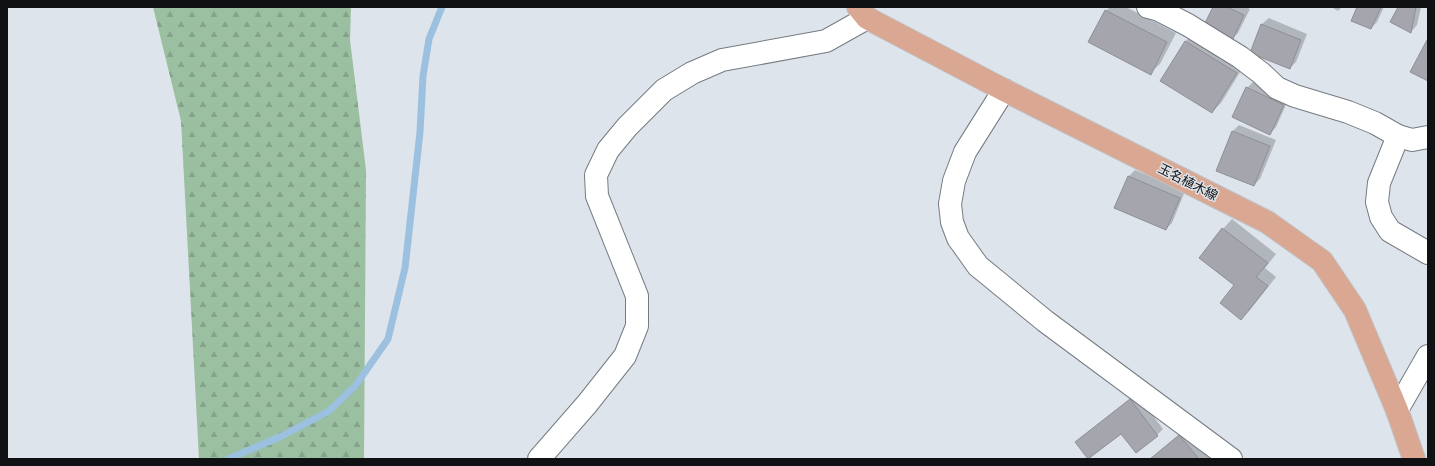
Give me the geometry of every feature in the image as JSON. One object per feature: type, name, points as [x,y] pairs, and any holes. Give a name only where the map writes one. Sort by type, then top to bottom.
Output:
[{"type":"main road","name":"玉名植木線","points":[[863,12],[1004,90],[1267,222],[1322,261],[1355,310],[1397,410],[1414,459]]},
{"type":"street","points":[[1148,7],[1160,10],[1188,25],[1240,57],[1261,73],[1277,88],[1295,96],[1348,112],[1375,123],[1398,136],[1412,140],[1428,137]]},
{"type":"street","points":[[539,459],[625,356],[637,326],[637,296],[597,196],[596,175],[608,150],[627,127],[664,90],[692,73],[722,60],[826,41],[863,12]]},
{"type":"street","points":[[1004,90],[965,152],[954,181],[950,204],[952,222],[958,238],[978,266],[1045,321],[1231,459]]},
{"type":"street","points":[[1398,136],[1379,183],[1377,202],[1381,217],[1390,232],[1428,253]]},
{"type":"street","points":[[1397,410],[1428,356]]},
{"type":"green space","points":[[153,7],[351,7],[350,40],[366,170],[364,459],[199,459],[181,121]]},
{"type":"building","points":[[1213,7],[1227,7],[1244,15],[1232,41],[1203,27]]},
{"type":"building","points":[[1357,7],[1381,7],[1371,29],[1351,21]]},
{"type":"building","points":[[1398,7],[1416,7],[1411,33],[1390,22]]},
{"type":"building","points":[[1105,10],[1167,42],[1151,75],[1088,42]]},
{"type":"building","points":[[1261,24],[1301,40],[1290,69],[1250,53]]},
{"type":"building","points":[[1427,40],[1428,41],[1428,81],[1410,72]]},
{"type":"building","points":[[1185,41],[1237,73],[1212,113],[1160,81]]},
{"type":"building","points":[[1246,87],[1284,105],[1270,135],[1232,117]]},
{"type":"building","points":[[1232,131],[1270,146],[1254,186],[1216,171]]},
{"type":"building","points":[[1128,176],[1180,198],[1166,230],[1114,208]]},
{"type":"building","points":[[1222,228],[1268,263],[1256,277],[1268,286],[1241,320],[1220,303],[1234,285],[1199,258]]},
{"type":"building","points":[[1130,399],[1158,436],[1136,453],[1121,434],[1088,459],[1075,442]]},
{"type":"building","points":[[1179,435],[1199,459],[1150,459]]},
{"type":"waterway","points":[[228,459],[282,436],[329,411],[356,385],[388,339],[405,268],[420,132],[423,76],[429,39],[442,7]]}]
